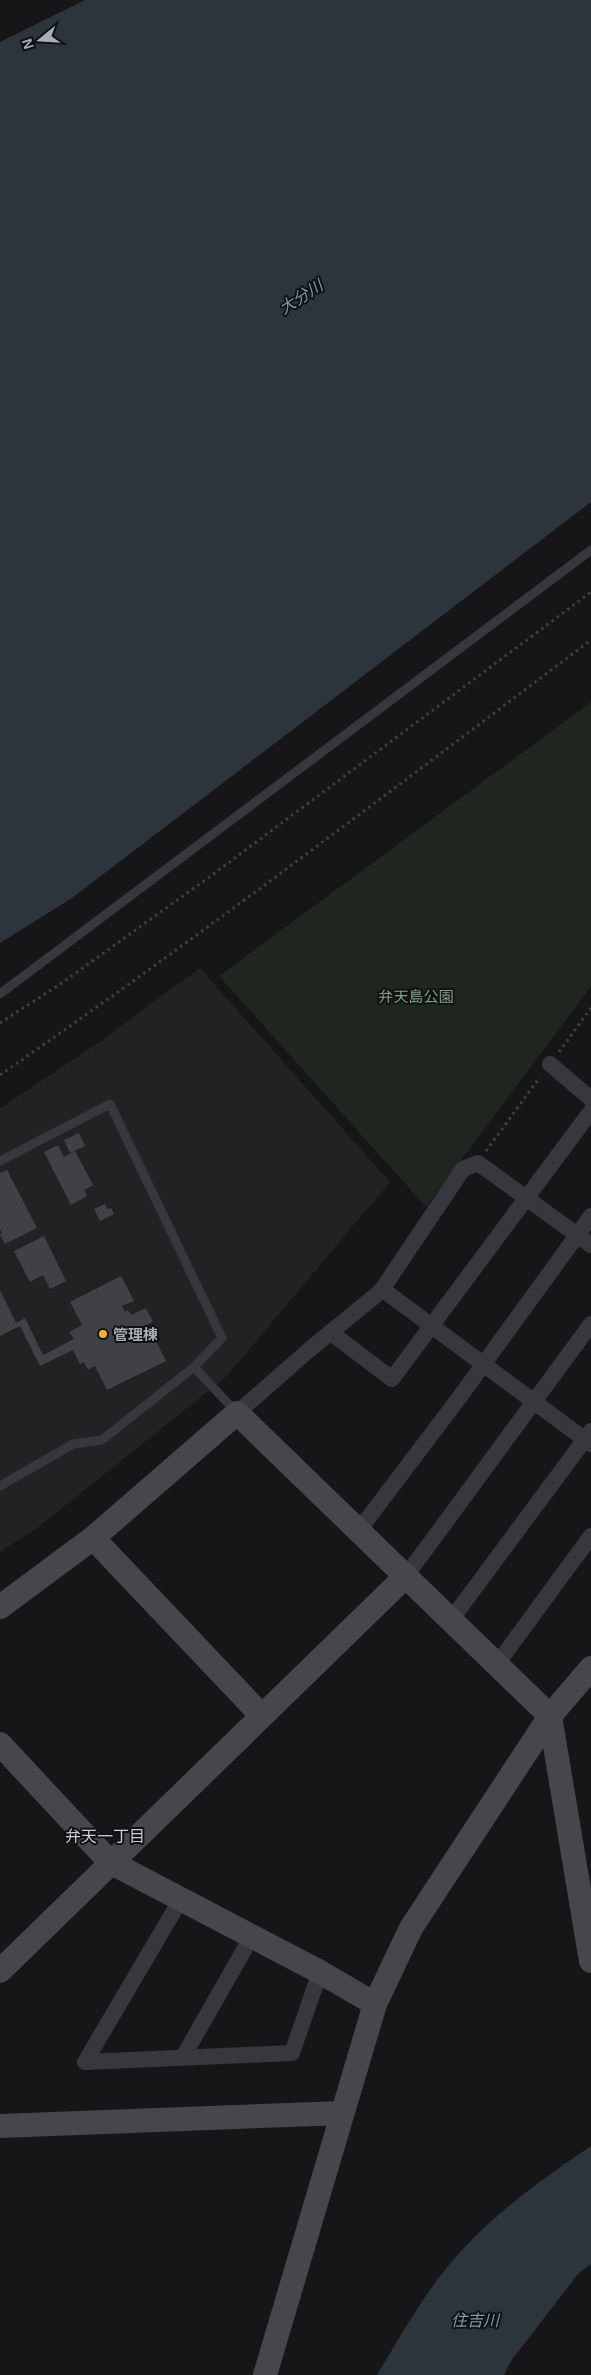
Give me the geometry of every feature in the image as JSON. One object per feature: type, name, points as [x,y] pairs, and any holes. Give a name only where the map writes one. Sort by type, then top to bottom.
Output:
[{"type":"street","points":[[550,1064],[591,1099]]},
{"type":"street","points":[[330,1332],[392,1380],[591,1111]]},
{"type":"street","points":[[0,1607],[93,1538],[382,1289],[462,1169],[478,1163],[591,1245]]},
{"type":"street","points":[[358,1530],[484,1364],[591,1216]]},
{"type":"street","points":[[382,1289],[534,1402],[589,1438],[451,1620]]},
{"type":"street","points":[[0,1971],[406,1576],[591,1324]]},
{"type":"street","points":[[237,1413],[550,1716],[591,1962]]},
{"type":"street","points":[[497,1664],[591,1536]]},
{"type":"street","points":[[93,1538],[262,1716]]},
{"type":"street","points":[[265,2375],[375,2004],[411,1928],[550,1716],[587,1677]]},
{"type":"street","points":[[0,1744],[110,1862],[320,1972],[375,2004]]},
{"type":"street","points":[[181,1899],[85,2062],[292,2053],[320,1972]]},
{"type":"street","points":[[182,2057],[252,1936]]},
{"type":"street","points":[[0,2126],[342,2113]]},
{"type":"lane","points":[[0,994],[591,550]]},
{"type":"lane","points":[[0,1161],[110,1104],[222,1338],[194,1367],[102,1440],[73,1444],[0,1486]]},
{"type":"lane","points":[[194,1367],[237,1413]]},
{"type":"path","points":[[0,1023],[59,985],[201,884],[591,592]]},
{"type":"path","points":[[0,1076],[134,982],[315,849],[591,640]]},
{"type":"path","points":[[478,1163],[591,1008]]},
{"type":"shaded area","points":[[200,968],[390,1182],[226,1377],[36,1529],[0,1552],[0,1108],[102,1040]]},
{"type":"green space","name":"弁天島公園","points":[[591,702],[591,986],[426,1207],[219,976]]},
{"type":"water","name":"大分川","points":[[85,0],[591,0],[591,502],[72,898],[0,943],[0,42]]},
{"type":"water","name":"住吉川","points":[[591,2146],[591,2264],[578,2274],[511,2361],[504,2375],[377,2375],[406,2326],[438,2278],[477,2234],[524,2194]]},
{"type":"building","points":[[79,1133],[85,1146],[70,1153],[64,1140]]},
{"type":"building","points":[[58,1145],[64,1157],[75,1151],[93,1185],[84,1190],[87,1196],[71,1205],[44,1152]]},
{"type":"building","points":[[7,1170],[37,1228],[5,1244],[0,1235],[2,1233],[0,1229],[0,1173]]},
{"type":"building","points":[[105,1204],[107,1209],[111,1208],[114,1214],[100,1221],[94,1209]]},
{"type":"building","points":[[44,1236],[66,1281],[50,1289],[43,1275],[30,1282],[14,1251]]},
{"type":"building","name":"管理棟","points":[[121,1276],[134,1301],[122,1306],[125,1312],[128,1310],[131,1315],[146,1308],[153,1322],[138,1329],[139,1331],[136,1333],[140,1342],[153,1335],[166,1361],[107,1390],[95,1366],[88,1370],[84,1362],[80,1364],[73,1350],[40,1366],[20,1326],[0,1336],[0,1290],[16,1323],[25,1318],[43,1355],[74,1339],[69,1332],[82,1325],[70,1302]]},
{"type":"place","name":"管理棟","points":[[103,1334]]},
{"type":"district","name":"弁天一丁目","points":[[105,1836]]}]
